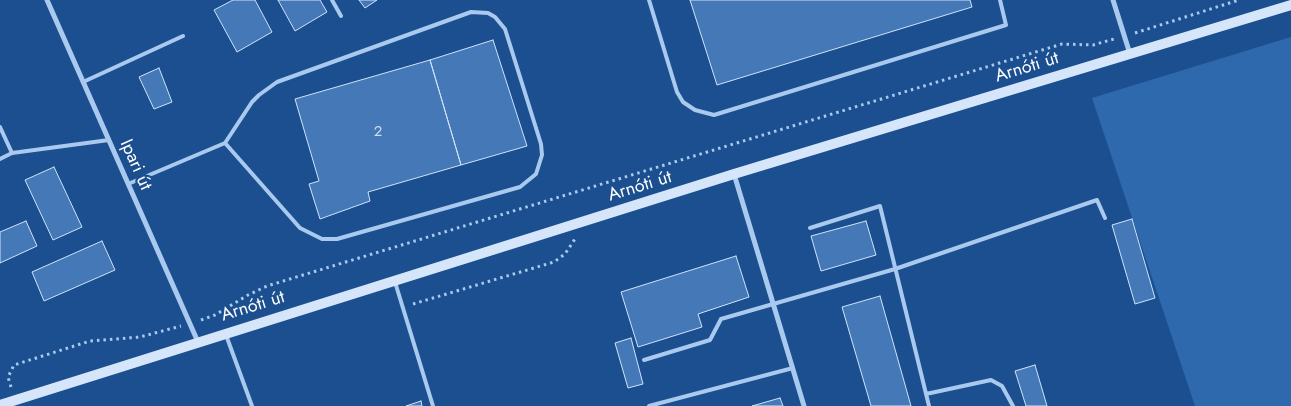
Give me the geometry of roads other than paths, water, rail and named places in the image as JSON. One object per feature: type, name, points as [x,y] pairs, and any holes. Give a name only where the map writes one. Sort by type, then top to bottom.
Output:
[{"type":"main road","name":"Arnóti út","points":[[0,406],[225,333],[734,174],[1291,5]]},
{"type":"street","name":"Ipari út","points":[[47,0],[198,342]]},
{"type":"street","points":[[1113,0],[1130,54]]},
{"type":"street","points":[[734,174],[804,406]]},
{"type":"lane","points":[[332,0],[341,16]]},
{"type":"lane","points":[[649,0],[677,92],[690,107],[702,113],[714,115],[1006,25],[1000,0]]},
{"type":"lane","points":[[128,184],[225,143],[252,102],[268,87],[277,82],[462,14],[480,12],[495,17],[505,29],[541,144],[542,155],[536,174],[520,187],[337,239],[322,239],[300,228],[225,143]]},
{"type":"lane","points":[[83,82],[183,36]]},
{"type":"lane","points":[[0,127],[12,154]]},
{"type":"lane","points":[[0,159],[12,154],[109,140]]},
{"type":"lane","points":[[644,360],[710,340],[721,319],[895,269],[1097,200],[1105,218]]},
{"type":"lane","points":[[810,228],[880,206],[929,406]]},
{"type":"lane","points":[[394,280],[433,406]]},
{"type":"lane","points":[[225,333],[252,406]]},
{"type":"lane","points":[[649,406],[793,368]]},
{"type":"lane","points":[[926,394],[990,380],[1002,386],[1013,406]]}]
